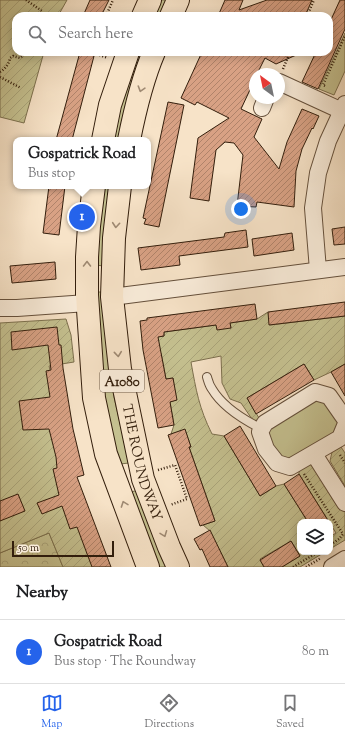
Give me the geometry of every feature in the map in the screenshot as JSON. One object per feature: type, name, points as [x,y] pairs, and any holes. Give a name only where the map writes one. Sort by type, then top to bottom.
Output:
[{"type":"main road","points":[[145,12],[150,0]]},
{"type":"main road","points":[[173,12],[178,0]]},
{"type":"main road","points":[[103,137],[110,105],[118,56]]},
{"type":"main road","points":[[130,137],[136,108],[152,56]]},
{"type":"main road","name":"THE ROUNDWAY","points":[[94,189],[87,256],[87,303],[94,398],[106,454],[148,567]]},
{"type":"main road","name":"THE ROUNDWAY","points":[[120,189],[114,238],[112,297],[120,369],[152,472],[166,506],[169,547],[178,567]]},
{"type":"main road","points":[[116,482],[152,472]]},
{"type":"street","points":[[285,78],[344,107],[328,141],[318,173],[313,222],[318,270]]},
{"type":"street","points":[[112,297],[345,267]]},
{"type":"street","points":[[0,308],[87,303]]},
{"type":"street","points":[[345,419],[329,396],[314,392],[265,423],[260,432],[266,449],[277,463],[290,467],[340,438],[345,426]]},
{"type":"street","points":[[314,454],[345,503]]},
{"type":"street","points":[[332,567],[345,559]]},
{"type":"lane","points":[[207,376],[212,388],[225,404],[248,422],[262,429]]},
{"type":"path","points":[[26,0],[42,10]]},
{"type":"path","points":[[108,12],[113,0]]},
{"type":"path","points":[[309,12],[314,0]]},
{"type":"path","points":[[328,88],[323,85],[345,36]]},
{"type":"path","points":[[0,72],[10,62],[10,58],[13,56],[20,58],[22,56]]},
{"type":"path","points":[[283,68],[288,56]]},
{"type":"path","points":[[0,77],[21,88]]},
{"type":"path","points":[[298,463],[343,534],[333,543]]},
{"type":"path","points":[[152,472],[176,465],[187,499],[166,506]]},
{"type":"path","points":[[293,567],[313,555]]},
{"type":"green space","points":[[0,0],[67,0],[60,12],[12,12],[12,56],[43,56],[24,123],[0,117]]},
{"type":"green space","points":[[156,0],[167,0],[162,12],[152,12]]},
{"type":"green space","points":[[345,33],[345,71],[334,95],[319,89]]},
{"type":"green space","points":[[134,56],[145,56],[121,137],[111,137]]},
{"type":"green space","points":[[102,189],[111,189],[104,266],[95,265]]},
{"type":"green space","points":[[95,292],[104,292],[108,352],[114,397],[129,463],[120,464],[104,396]]},
{"type":"green space","points":[[268,312],[270,325],[345,316],[345,364],[314,380],[304,364],[247,398],[259,418],[254,422],[241,403],[230,399],[222,383],[221,356],[191,362],[196,390],[204,416],[212,434],[224,436],[260,496],[276,486],[284,484],[306,519],[297,519],[297,551],[291,541],[260,559],[264,567],[228,567],[210,531],[203,525],[215,521],[189,447],[191,447],[185,430],[171,434],[174,425],[170,402],[176,400],[173,378],[166,379],[161,353],[145,356],[142,339],[164,336],[164,332],[216,325],[231,328],[230,323],[257,319]]},
{"type":"green space","points":[[66,319],[71,335],[74,362],[49,366],[53,426],[72,477],[101,567],[63,567],[49,533],[0,553],[0,323]]},
{"type":"green space","points":[[310,399],[330,402],[340,428],[328,441],[287,460],[276,455],[268,435],[272,424]]},
{"type":"green space","points":[[341,447],[345,453],[345,486],[330,461],[332,452]]},
{"type":"green space","points":[[310,464],[317,464],[345,509],[345,540],[333,547],[333,535],[336,533],[333,528],[333,519],[327,519],[299,474],[299,471]]},
{"type":"green space","points":[[138,490],[168,567],[158,567],[128,493]]},
{"type":"green space","points":[[49,533],[63,567],[0,567],[0,553]]},
{"type":"green space","points":[[320,555],[300,567],[282,567],[300,556]]},
{"type":"building","points":[[90,0],[109,0],[103,12],[85,12]]},
{"type":"building","points":[[225,0],[243,0],[239,10],[267,0],[312,0],[307,12],[220,12]]},
{"type":"building","points":[[340,0],[345,0],[345,29],[333,56],[333,15]]},
{"type":"building","points":[[79,56],[94,56],[73,137],[57,137]]},
{"type":"building","points":[[200,56],[294,56],[276,64],[265,58],[260,68],[249,68],[249,92],[241,109],[262,119],[254,137],[279,169],[287,142],[302,109],[319,116],[302,149],[296,171],[294,207],[257,202],[256,207],[237,206],[243,155],[234,143],[225,142],[216,150],[209,201],[190,198],[198,138],[229,118],[197,102],[195,105],[181,98]]},
{"type":"building","points":[[314,56],[333,56],[318,89],[302,82]]},
{"type":"building","points":[[168,102],[184,105],[159,227],[144,224],[146,219],[143,218],[149,189],[151,189],[151,181]]},
{"type":"building","points":[[49,189],[65,189],[59,235],[43,233]]},
{"type":"building","points":[[345,227],[345,244],[334,245],[332,229]]},
{"type":"building","points":[[246,230],[248,247],[179,256],[180,265],[141,270],[138,248],[224,237],[225,233]]},
{"type":"building","points":[[292,233],[294,250],[254,256],[252,239]]},
{"type":"building","points":[[55,262],[56,279],[12,283],[10,266]]},
{"type":"building","points":[[345,302],[345,316],[269,325],[268,312]]},
{"type":"building","points":[[255,304],[257,319],[230,323],[231,328],[217,330],[216,325],[164,332],[164,336],[158,337],[166,379],[173,378],[177,400],[170,402],[174,425],[158,428],[143,350],[140,321],[147,320],[147,318]]},
{"type":"building","points":[[57,327],[73,429],[84,475],[77,477],[111,567],[92,567],[77,527],[70,529],[62,506],[42,514],[37,503],[59,495],[53,469],[57,468],[56,457],[49,429],[23,430],[19,401],[50,397],[46,371],[51,370],[48,345],[12,350],[11,332]]},
{"type":"building","points":[[304,364],[314,380],[256,414],[247,398]]},
{"type":"building","points":[[345,364],[345,396],[331,372]]},
{"type":"building","points":[[240,426],[276,486],[260,496],[224,436]]},
{"type":"building","points":[[185,429],[191,447],[189,447],[215,521],[200,526],[168,435]]},
{"type":"building","points":[[299,474],[327,519],[306,519],[284,484]]},
{"type":"building","points":[[18,494],[25,511],[0,521],[0,501]]},
{"type":"building","points":[[210,530],[228,567],[210,567],[202,549],[200,550],[194,539]]},
{"type":"building","points":[[291,541],[297,551],[297,555],[300,556],[282,567],[264,567],[260,560]]},
{"type":"place","name":"Gospatrick Road","points":[[82,217]]}]
